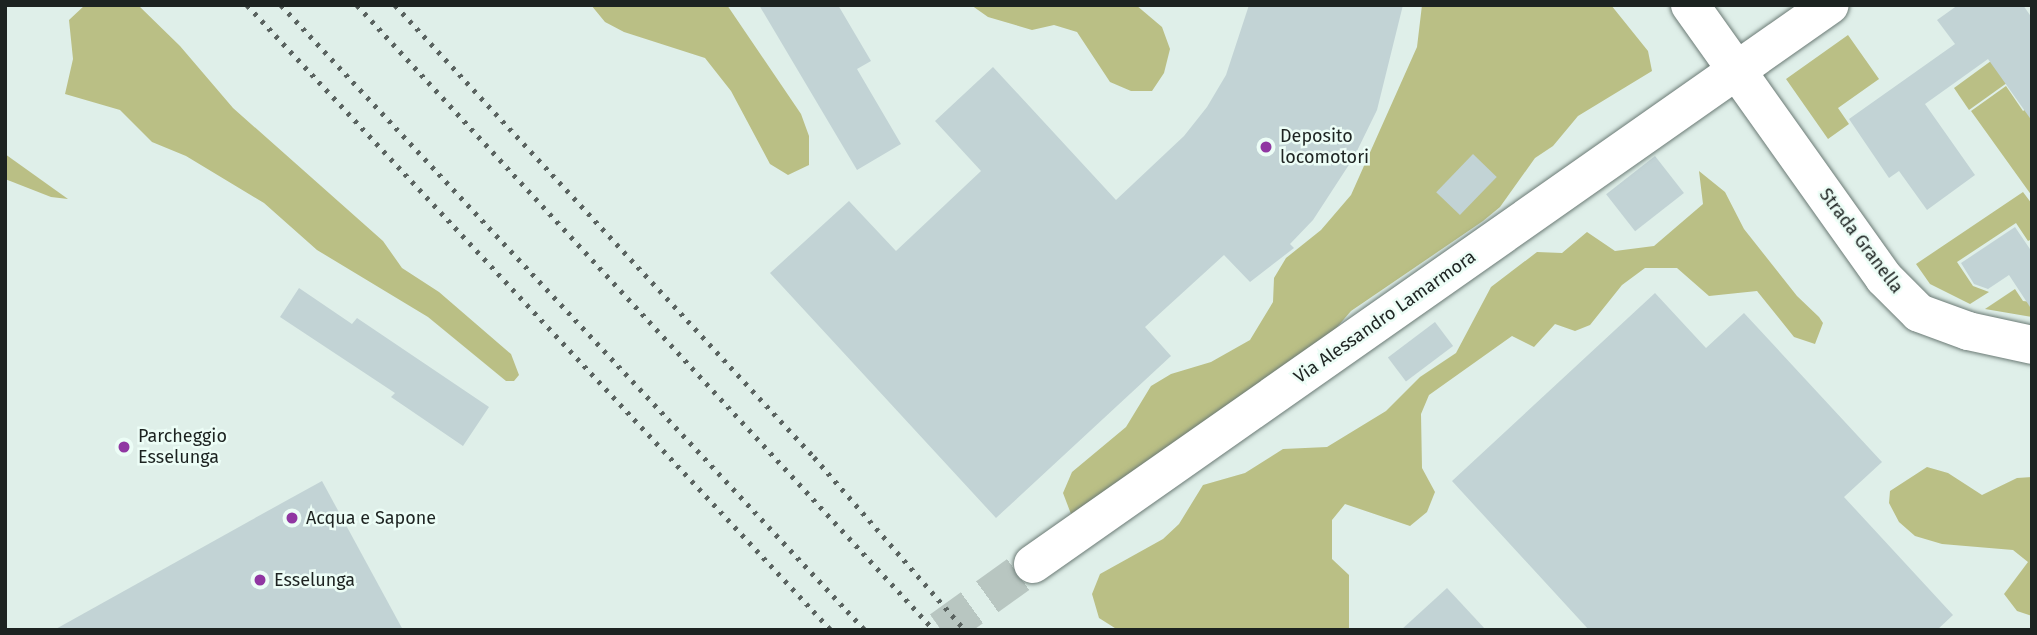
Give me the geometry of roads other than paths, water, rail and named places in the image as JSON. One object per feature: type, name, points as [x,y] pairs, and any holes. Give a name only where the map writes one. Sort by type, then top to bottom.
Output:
[{"type":"street","name":"Strada Granella","points":[[1690,5],[1884,278],[1919,313],[1968,331],[2032,345]]},
{"type":"street","name":"Via Alessandro Lamarmora","points":[[1033,564],[1830,5]]},
{"type":"tunnel","points":[[941,630],[1033,564]]},
{"type":"railway","points":[[247,5],[831,630]]},
{"type":"railway","points":[[281,5],[865,630]]},
{"type":"railway","points":[[357,5],[934,630]]},
{"type":"railway","points":[[395,5],[814,457],[965,630]]},
{"type":"place","name":"Deposito locomotori","points":[[1266,147]]},
{"type":"place","name":"Parcheggio Esselunga","points":[[124,447]]},
{"type":"place","name":"Acqua e Sapone","points":[[292,518]]},
{"type":"place","name":"Esselunga","points":[[260,580]]}]
